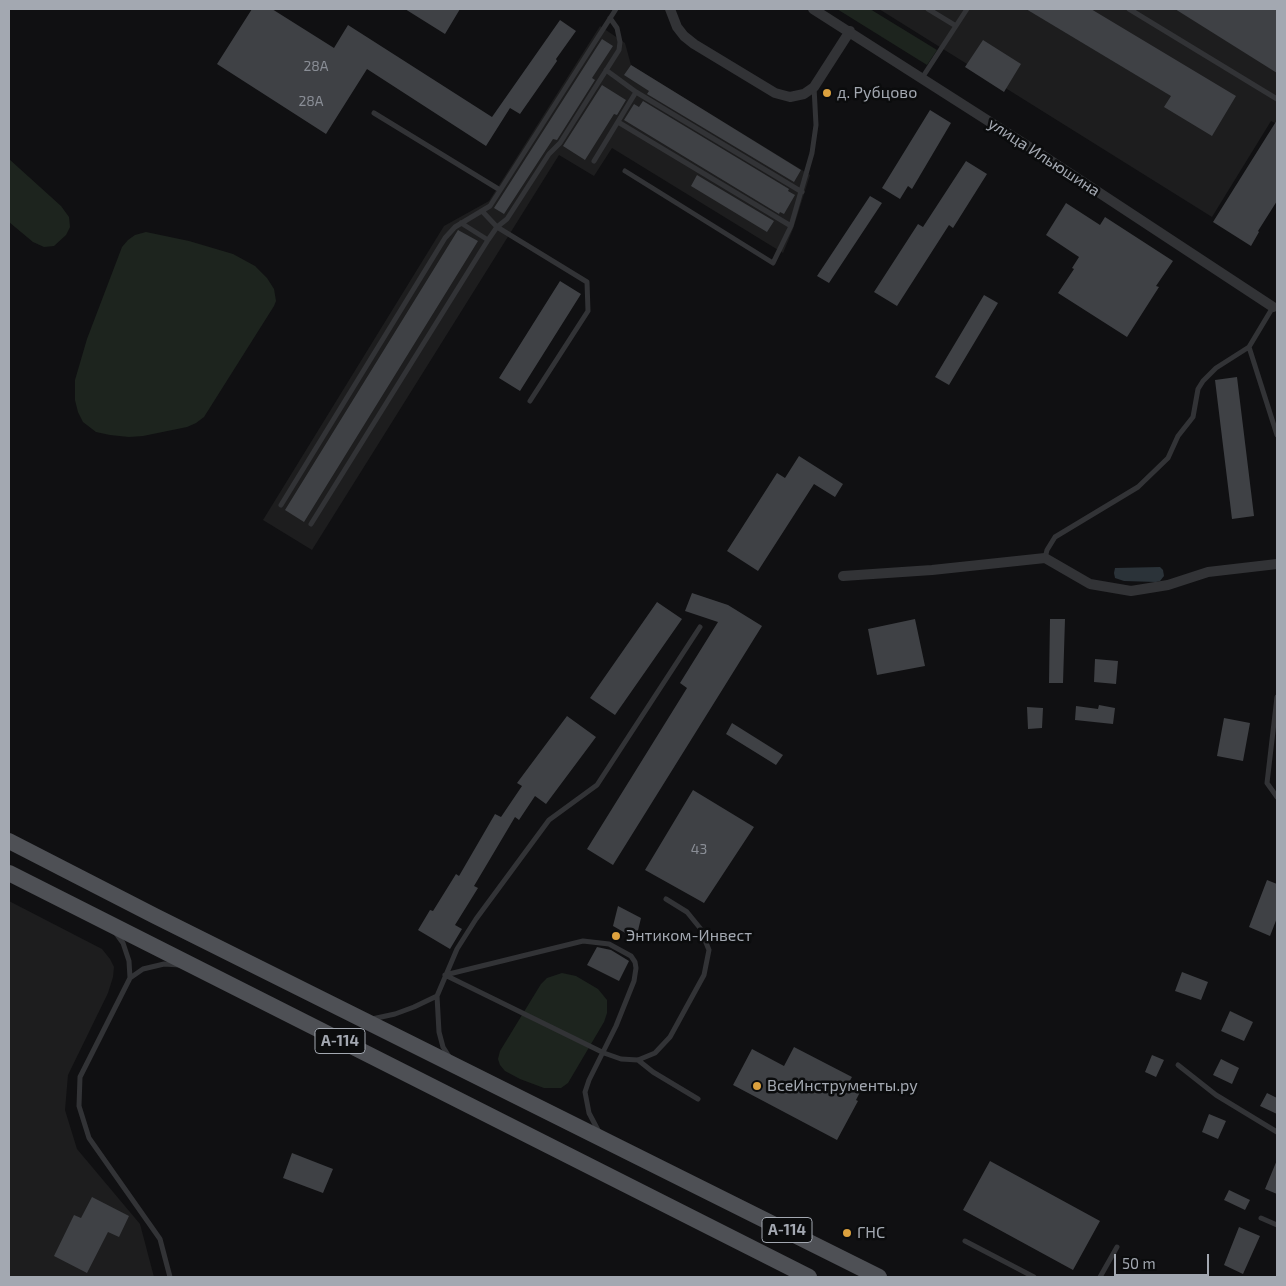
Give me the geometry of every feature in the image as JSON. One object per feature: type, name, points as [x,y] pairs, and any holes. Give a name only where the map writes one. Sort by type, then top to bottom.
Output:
[{"type":"main road","name":"А-114","points":[[9,841],[155,916],[879,1277]]},
{"type":"main road","name":"А-114","points":[[9,873],[810,1277]]},
{"type":"street","points":[[670,9],[677,27],[689,40],[775,93],[790,97],[804,94],[814,87],[850,31]]},
{"type":"street","name":"улица Ильюшина","points":[[813,9],[850,31],[1273,307]]},
{"type":"street","points":[[843,576],[932,570],[1045,558],[1090,584],[1131,591],[1168,585],[1208,572],[1277,564]]},
{"type":"lane","points":[[281,504],[446,238],[455,227],[490,206],[616,9]]},
{"type":"lane","points":[[928,9],[956,26]]},
{"type":"lane","points":[[922,78],[967,9]]},
{"type":"lane","points":[[1129,9],[1277,99]]},
{"type":"lane","points":[[311,524],[488,240],[507,219],[549,154],[560,143],[619,50],[620,42],[617,28],[610,18]]},
{"type":"lane","points":[[606,70],[636,92],[802,192]]},
{"type":"lane","points":[[625,171],[773,263],[791,226],[812,153],[816,125],[814,87]]},
{"type":"lane","points":[[594,161],[636,92]]},
{"type":"lane","points":[[374,113],[500,190]]},
{"type":"lane","points":[[618,122],[791,226]]},
{"type":"lane","points":[[482,211],[497,228],[587,282],[588,310],[530,401]]},
{"type":"lane","points":[[461,223],[488,240]]},
{"type":"lane","points":[[1045,558],[1046,550],[1055,537],[1138,487],[1168,458],[1178,436],[1193,417],[1198,389],[1203,380],[1216,368],[1249,347],[1273,307]]},
{"type":"lane","points":[[1249,347],[1277,436]]},
{"type":"lane","points":[[454,1064],[443,1047],[439,1032],[437,996],[457,949],[476,919],[549,820],[597,785],[700,627]]},
{"type":"lane","points":[[1277,697],[1268,783],[1277,797]]},
{"type":"lane","points":[[445,976],[604,1053],[621,1059],[638,1060],[654,1053],[670,1037],[704,975],[709,950],[700,928],[687,912],[666,899]]},
{"type":"lane","points":[[111,926],[123,943],[129,961],[130,978]]},
{"type":"lane","points":[[445,976],[583,941],[609,944],[631,956],[636,968],[634,981],[604,1053],[585,1092],[589,1113],[603,1138]]},
{"type":"lane","points":[[170,1277],[160,1239],[90,1138],[79,1106],[80,1077],[130,978],[143,969],[164,964],[192,966]]},
{"type":"lane","points":[[365,1020],[395,1014],[437,996]]},
{"type":"lane","points":[[638,1060],[653,1072],[698,1099]]},
{"type":"lane","points":[[1178,1065],[1216,1095],[1277,1132]]},
{"type":"lane","points":[[1261,1218],[1277,1225]]},
{"type":"lane","points":[[965,1241],[1034,1277]]},
{"type":"lane","points":[[1100,1277],[1117,1247]]},
{"type":"shaded area","points":[[837,9],[870,9],[937,50],[927,65]]},
{"type":"shaded area","points":[[879,9],[1277,9],[1277,124],[1271,121],[1212,217]]},
{"type":"shaded area","points":[[600,26],[625,43],[631,65],[810,175],[793,229],[783,253],[612,148],[594,176],[559,155],[312,550],[263,520],[444,226],[489,201]]},
{"type":"shaded area","points":[[9,159],[61,206],[69,217],[70,227],[66,235],[54,246],[44,247],[33,242],[9,222]]},
{"type":"shaded area","points":[[146,232],[189,241],[233,254],[255,266],[267,278],[274,289],[276,301],[204,417],[187,427],[143,436],[110,435],[96,432],[83,422],[75,400],[75,380],[87,339],[122,247],[135,235]]},
{"type":"shaded area","points":[[1160,567],[1163,570],[1164,576],[1160,581],[1156,582],[1124,581],[1115,578],[1114,573],[1115,568]]},
{"type":"shaded area","points":[[9,901],[102,949],[114,967],[108,993],[68,1075],[65,1110],[77,1149],[140,1224],[154,1277],[9,1277]]},
{"type":"shaded area","points":[[562,973],[576,976],[598,989],[607,1000],[607,1013],[604,1022],[568,1083],[561,1088],[544,1088],[505,1071],[498,1059],[500,1051],[541,984],[547,978]]},
{"type":"building","points":[[252,9],[272,9],[334,48],[348,25],[492,117],[560,20],[576,31],[520,114],[510,108],[486,146],[367,69],[326,134],[217,64]]},
{"type":"building","points":[[405,9],[460,9],[445,34]]},
{"type":"building","points":[[1026,9],[1091,9],[1236,96],[1212,136],[1164,107],[1171,96]]},
{"type":"building","points":[[1175,9],[1277,9],[1277,73]]},
{"type":"building","points":[[602,39],[613,46],[592,78],[595,80],[557,140],[553,139],[504,214],[494,208]]},
{"type":"building","points":[[983,40],[1021,64],[1004,92],[965,67]]},
{"type":"building","points":[[631,65],[801,170],[794,182],[647,94],[649,91],[624,75]]},
{"type":"building","points":[[602,85],[626,100],[617,115],[614,114],[585,160],[563,146]]},
{"type":"building","points":[[643,101],[789,189],[788,191],[795,195],[784,214],[780,212],[779,214],[624,120],[634,104],[639,107]]},
{"type":"building","points":[[930,110],[951,123],[912,189],[908,186],[900,199],[882,188]]},
{"type":"building","points":[[1277,120],[1277,201],[1251,246],[1213,222]]},
{"type":"building","points":[[966,161],[987,174],[953,228],[949,225],[897,306],[874,292],[918,224],[923,227]]},
{"type":"building","points":[[697,175],[774,221],[767,232],[691,186]]},
{"type":"building","points":[[870,196],[882,203],[829,283],[817,276]]},
{"type":"building","points":[[1066,203],[1100,225],[1105,217],[1173,261],[1156,286],[1159,287],[1127,337],[1058,293],[1074,269],[1072,268],[1079,257],[1046,235]]},
{"type":"building","points":[[458,230],[478,241],[304,522],[285,510]]},
{"type":"building","points":[[560,281],[581,294],[520,391],[499,378]]},
{"type":"building","points":[[984,295],[998,303],[949,385],[935,377]]},
{"type":"building","points":[[1237,377],[1254,516],[1232,519],[1215,380]]},
{"type":"building","points":[[799,456],[843,484],[835,497],[814,484],[758,571],[727,551],[777,473],[785,478]]},
{"type":"building","points":[[692,593],[728,605],[762,626],[613,865],[587,849],[687,688],[680,683],[718,622],[685,611]]},
{"type":"building","points":[[657,602],[682,619],[615,715],[590,698]]},
{"type":"building","points":[[915,619],[925,666],[877,675],[868,629]]},
{"type":"building","points":[[1050,619],[1065,619],[1063,683],[1049,683]]},
{"type":"building","points":[[1095,659],[1118,661],[1116,684],[1094,682]]},
{"type":"building","points":[[1099,705],[1115,708],[1113,724],[1075,720],[1076,706],[1098,709]]},
{"type":"building","points":[[1027,707],[1043,708],[1042,728],[1028,729]]},
{"type":"building","points":[[567,716],[596,737],[546,804],[535,796],[519,820],[515,817],[474,886],[478,888],[455,925],[462,929],[450,949],[418,930],[430,910],[433,911],[456,874],[459,876],[495,814],[501,817],[522,786],[517,783]]},
{"type":"building","points":[[1224,718],[1250,723],[1243,761],[1217,756]]},
{"type":"building","points":[[732,723],[783,755],[776,765],[726,734]]},
{"type":"building","points":[[693,790],[754,827],[704,903],[645,870]]},
{"type":"building","points":[[1267,880],[1277,884],[1277,918],[1270,936],[1249,927]]},
{"type":"building","points":[[618,906],[641,918],[636,939],[613,926]]},
{"type":"building","points":[[597,947],[611,950],[629,961],[619,981],[587,965]]},
{"type":"building","points":[[1182,972],[1208,982],[1201,1000],[1175,991]]},
{"type":"building","points":[[1230,1011],[1253,1022],[1244,1041],[1221,1031]]},
{"type":"building","points":[[794,1047],[852,1077],[847,1086],[860,1092],[856,1100],[858,1101],[837,1140],[733,1085],[752,1049],[784,1066]]},
{"type":"building","points":[[1152,1055],[1164,1060],[1156,1077],[1145,1072]]},
{"type":"building","points":[[1221,1059],[1239,1068],[1232,1084],[1213,1075]]},
{"type":"building","points":[[1267,1093],[1277,1098],[1277,1114],[1260,1106]]},
{"type":"building","points":[[1209,1114],[1226,1121],[1218,1139],[1202,1132]]},
{"type":"building","points":[[292,1153],[333,1169],[323,1193],[283,1178]]},
{"type":"building","points":[[1277,1160],[1277,1194],[1265,1189]]},
{"type":"building","points":[[990,1161],[1100,1221],[1073,1270],[963,1210]]},
{"type":"building","points":[[1229,1190],[1250,1200],[1245,1210],[1224,1200]]},
{"type":"building","points":[[92,1197],[129,1216],[119,1237],[108,1232],[87,1273],[54,1256],[74,1215],[81,1218]]},
{"type":"building","points":[[1239,1227],[1260,1236],[1243,1274],[1224,1265]]},
{"type":"place","name":"д. Рубцово","points":[[827,93]]},
{"type":"place","name":"Энтиком-Инвест","points":[[616,936]]},
{"type":"place","name":"ВсеИнструменты.ру","points":[[757,1086]]},
{"type":"place","name":"ГНС","points":[[847,1233]]}]
